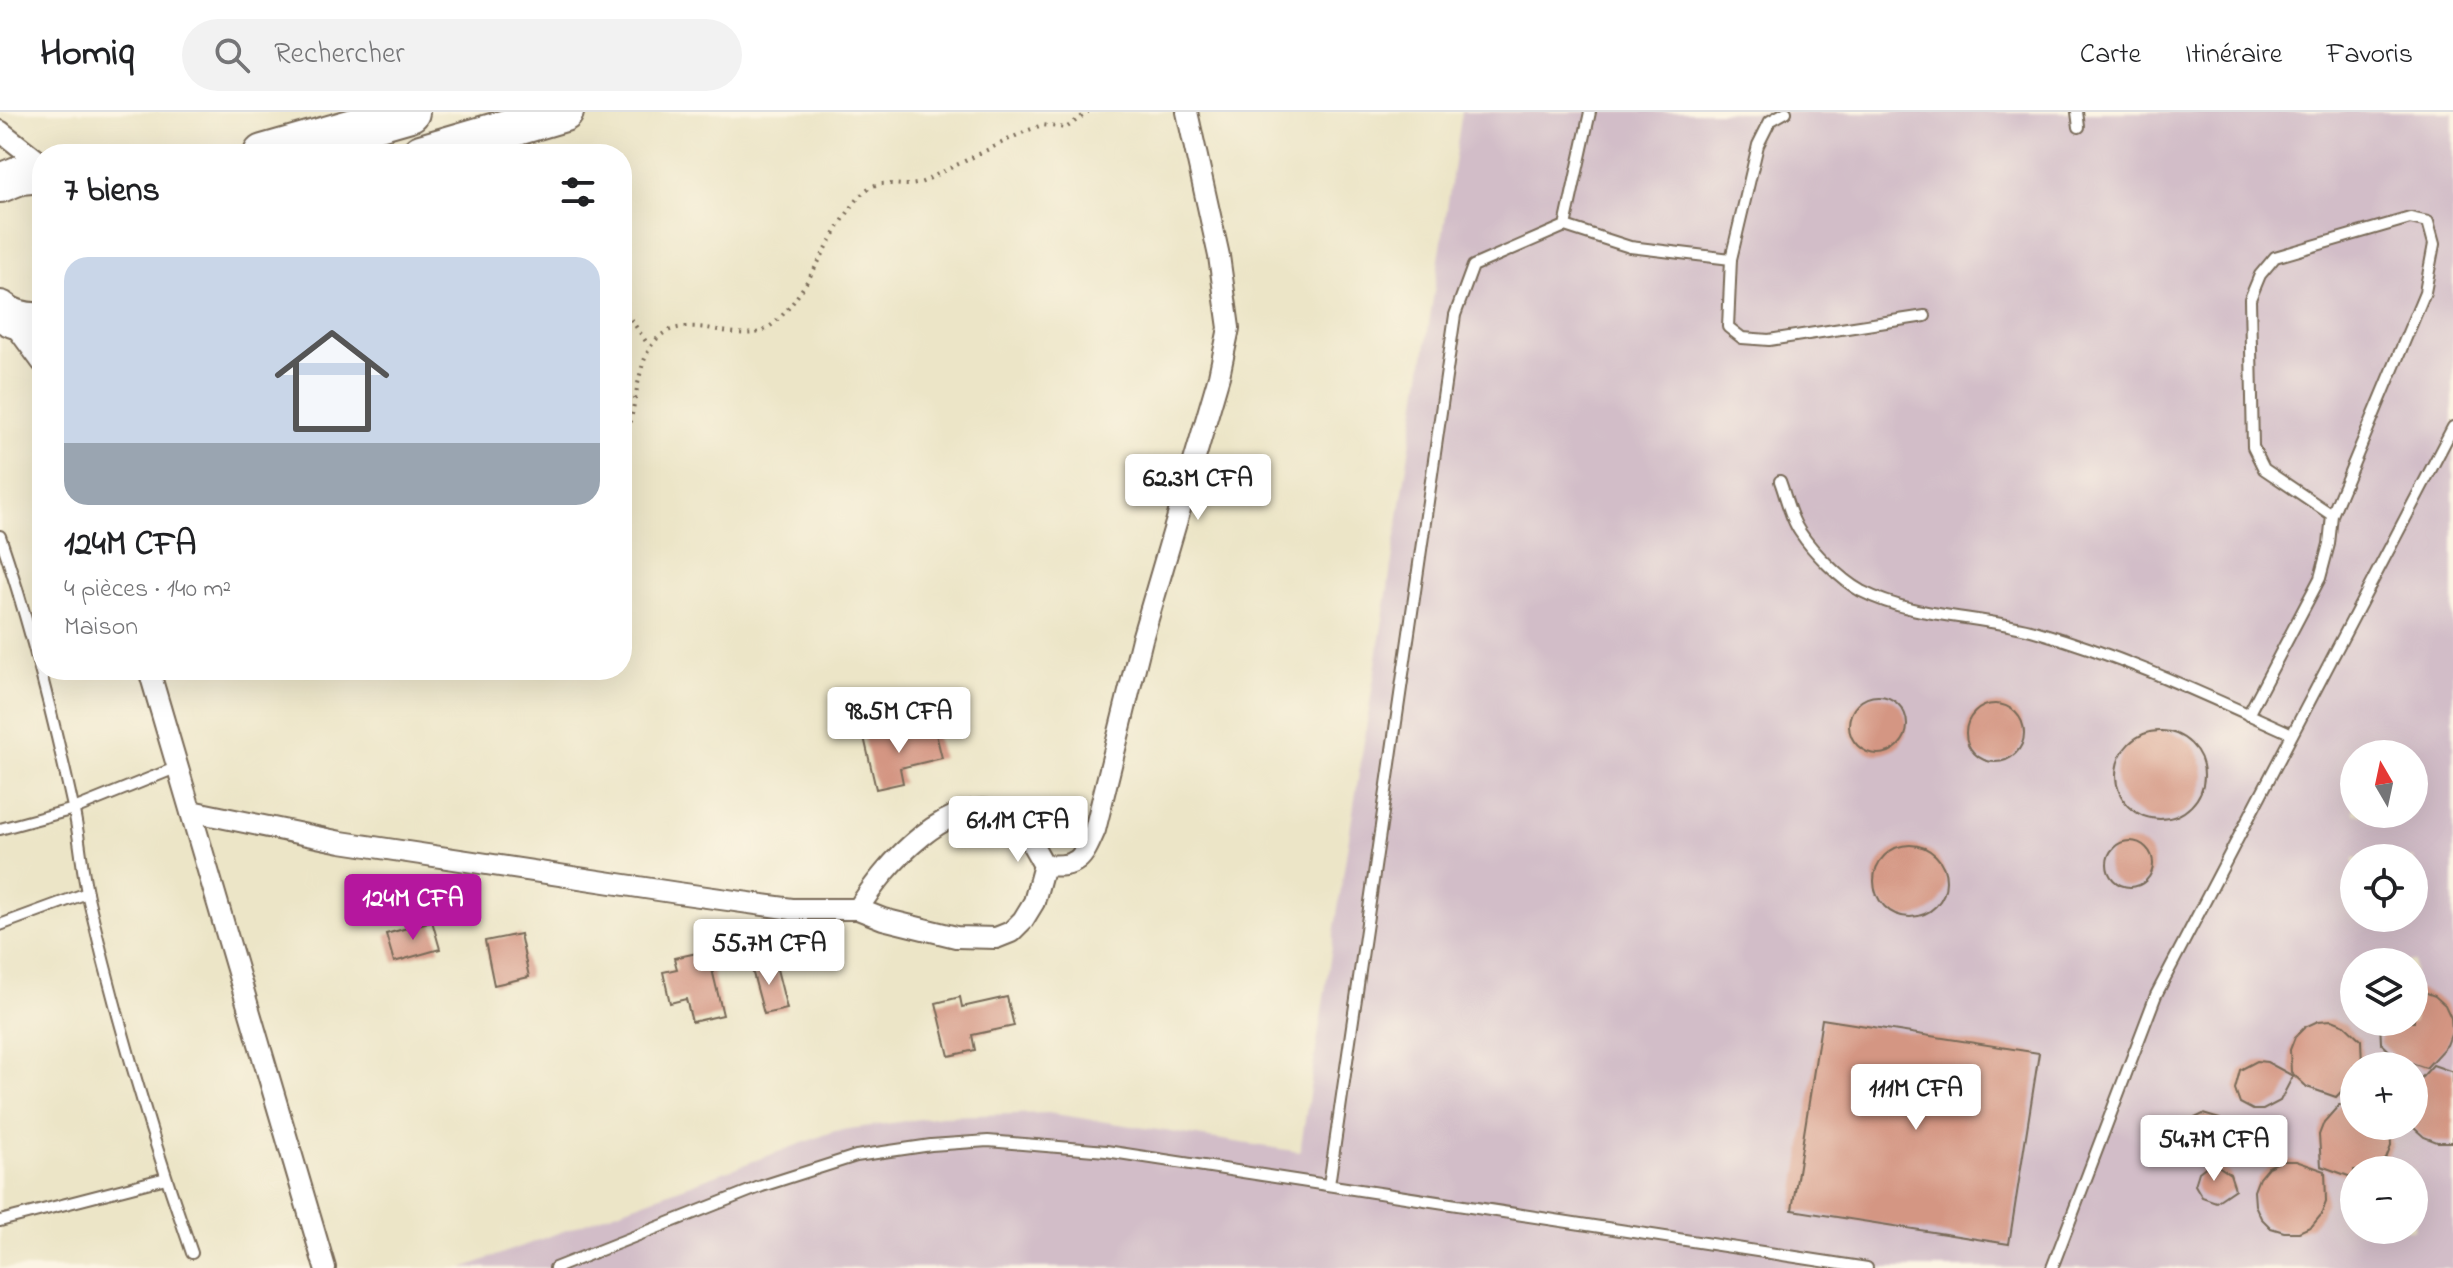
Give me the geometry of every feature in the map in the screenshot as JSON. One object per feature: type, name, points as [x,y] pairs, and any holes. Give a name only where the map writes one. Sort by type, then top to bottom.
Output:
[{"type":"highway","points":[[298,144],[410,112]]},
{"type":"highway","points":[[455,144],[564,112]]},
{"type":"highway","points":[[0,183],[32,174]]},
{"type":"street","points":[[1044,865],[1077,862],[1086,852],[1095,830],[1142,639],[1219,376],[1229,328],[1219,256],[1187,112]]},
{"type":"street","points":[[0,131],[32,156]]},
{"type":"street","points":[[17,317],[32,344]]},
{"type":"street","points":[[152,680],[325,1268]]},
{"type":"street","points":[[191,811],[341,842],[678,893],[792,909],[858,909],[883,919],[956,937],[996,938],[1011,932],[1034,902],[1044,865],[1024,831],[1009,817],[992,811],[969,811],[937,826],[899,855],[871,887],[858,909]]},
{"type":"lane","points":[[1565,226],[1590,112]]},
{"type":"lane","points":[[1786,112],[1770,121],[1758,145],[1731,259],[1728,327],[1742,338],[1769,340],[1925,316]]},
{"type":"lane","points":[[2077,112],[2079,127]]},
{"type":"lane","points":[[2248,715],[2320,578],[2329,544],[2332,515],[2425,292],[2434,244],[2428,222],[2410,218],[2275,257],[2260,275],[2250,299],[2253,447],[2264,469],[2332,515]]},
{"type":"lane","points":[[1329,1185],[1455,315],[1473,266],[1565,226],[1630,247],[1731,259]]},
{"type":"lane","points":[[2052,1268],[2156,995],[2453,427]]},
{"type":"lane","points":[[1780,481],[1798,531],[1822,559],[1859,590],[1903,607],[1985,619],[2038,632],[2132,664],[2292,734]]},
{"type":"lane","points":[[0,536],[32,643]]},
{"type":"lane","points":[[41,680],[74,809],[87,893],[123,1038],[192,1253]]},
{"type":"lane","points":[[0,829],[74,809],[178,767]]},
{"type":"lane","points":[[0,925],[87,893]]},
{"type":"lane","points":[[555,1268],[804,1172],[856,1156],[931,1145],[988,1141],[1106,1151],[1867,1268]]},
{"type":"lane","points":[[0,1221],[166,1178]]},
{"type":"path","points":[[632,416],[649,346],[658,335],[679,326],[732,333],[762,332],[782,316],[866,189],[883,183],[916,184],[1026,131],[1042,125],[1066,128],[1088,112]]},
{"type":"path","points":[[632,321],[649,346]]},
{"type":"shaded area","points":[[1462,112],[2453,112],[2453,1268],[463,1268],[835,1131],[941,1116],[1048,1113],[1300,1152]]},
{"type":"building","points":[[1878,696],[1899,704],[1907,725],[1899,746],[1878,754],[1857,746],[1849,725],[1857,704]]},
{"type":"building","points":[[1995,704],[2016,712],[2024,733],[2016,754],[1995,762],[1974,754],[1966,733],[1974,712]]},
{"type":"building","points":[[935,730],[942,758],[900,768],[903,783],[876,789],[864,737],[889,731],[891,740]]},
{"type":"building","points":[[2151,731],[2169,731],[2185,738],[2197,750],[2204,766],[2204,784],[2197,800],[2185,812],[2169,819],[2151,819],[2135,812],[2123,800],[2116,784],[2116,766],[2123,750],[2135,738]]},
{"type":"building","points":[[2130,841],[2146,848],[2153,864],[2146,880],[2130,887],[2114,880],[2107,864],[2114,848]]},
{"type":"building","points":[[1910,845],[1930,851],[1940,861],[1946,881],[1940,901],[1930,911],[1910,917],[1890,911],[1880,901],[1874,881],[1880,861],[1890,851]]},
{"type":"building","points":[[432,921],[440,949],[394,962],[386,934]]},
{"type":"building","points":[[520,934],[529,977],[494,985],[485,941]]},
{"type":"building","points":[[697,953],[700,963],[710,961],[723,1015],[692,1022],[686,999],[670,1003],[663,972],[677,969],[674,958]]},
{"type":"building","points":[[775,961],[787,1009],[764,1014],[751,966]]},
{"type":"building","points":[[2428,993],[2445,1005],[2451,1018],[2452,1032],[2447,1045],[2428,1066],[2428,1052],[2391,1052],[2381,1043],[2381,1036],[2428,1036]]},
{"type":"building","points":[[960,997],[962,1007],[1007,997],[1014,1026],[972,1035],[975,1050],[949,1056],[936,1003]]},
{"type":"building","points":[[1822,1019],[2039,1053],[2009,1244],[1792,1210]]},
{"type":"building","points":[[2318,1021],[2340,1023],[2340,1036],[2357,1036],[2361,1040],[2361,1052],[2340,1052],[2340,1093],[2336,1097],[2307,1087],[2291,1072],[2290,1050],[2295,1037],[2305,1027]]},
{"type":"building","points":[[2257,1061],[2267,1062],[2293,1076],[2280,1101],[2263,1110],[2253,1110],[2240,1103],[2235,1089],[2240,1070]]},
{"type":"building","points":[[2433,1065],[2453,1072],[2453,1142],[2428,1139],[2428,1071]]},
{"type":"building","points":[[2340,1105],[2340,1140],[2391,1140],[2387,1156],[2340,1156],[2340,1173],[2321,1166],[2319,1135],[2324,1122]]},
{"type":"building","points":[[2203,1114],[2220,1119],[2223,1129],[2220,1143],[2208,1153],[2194,1146],[2187,1134],[2191,1120]]},
{"type":"building","points":[[2281,1161],[2296,1161],[2325,1171],[2326,1202],[2321,1215],[2312,1226],[2299,1232],[2271,1228],[2261,1218],[2255,1205],[2254,1191],[2259,1178],[2268,1167]]},
{"type":"building","points":[[2212,1162],[2230,1174],[2235,1189],[2216,1202],[2202,1197],[2195,1185],[2199,1172]]}]
